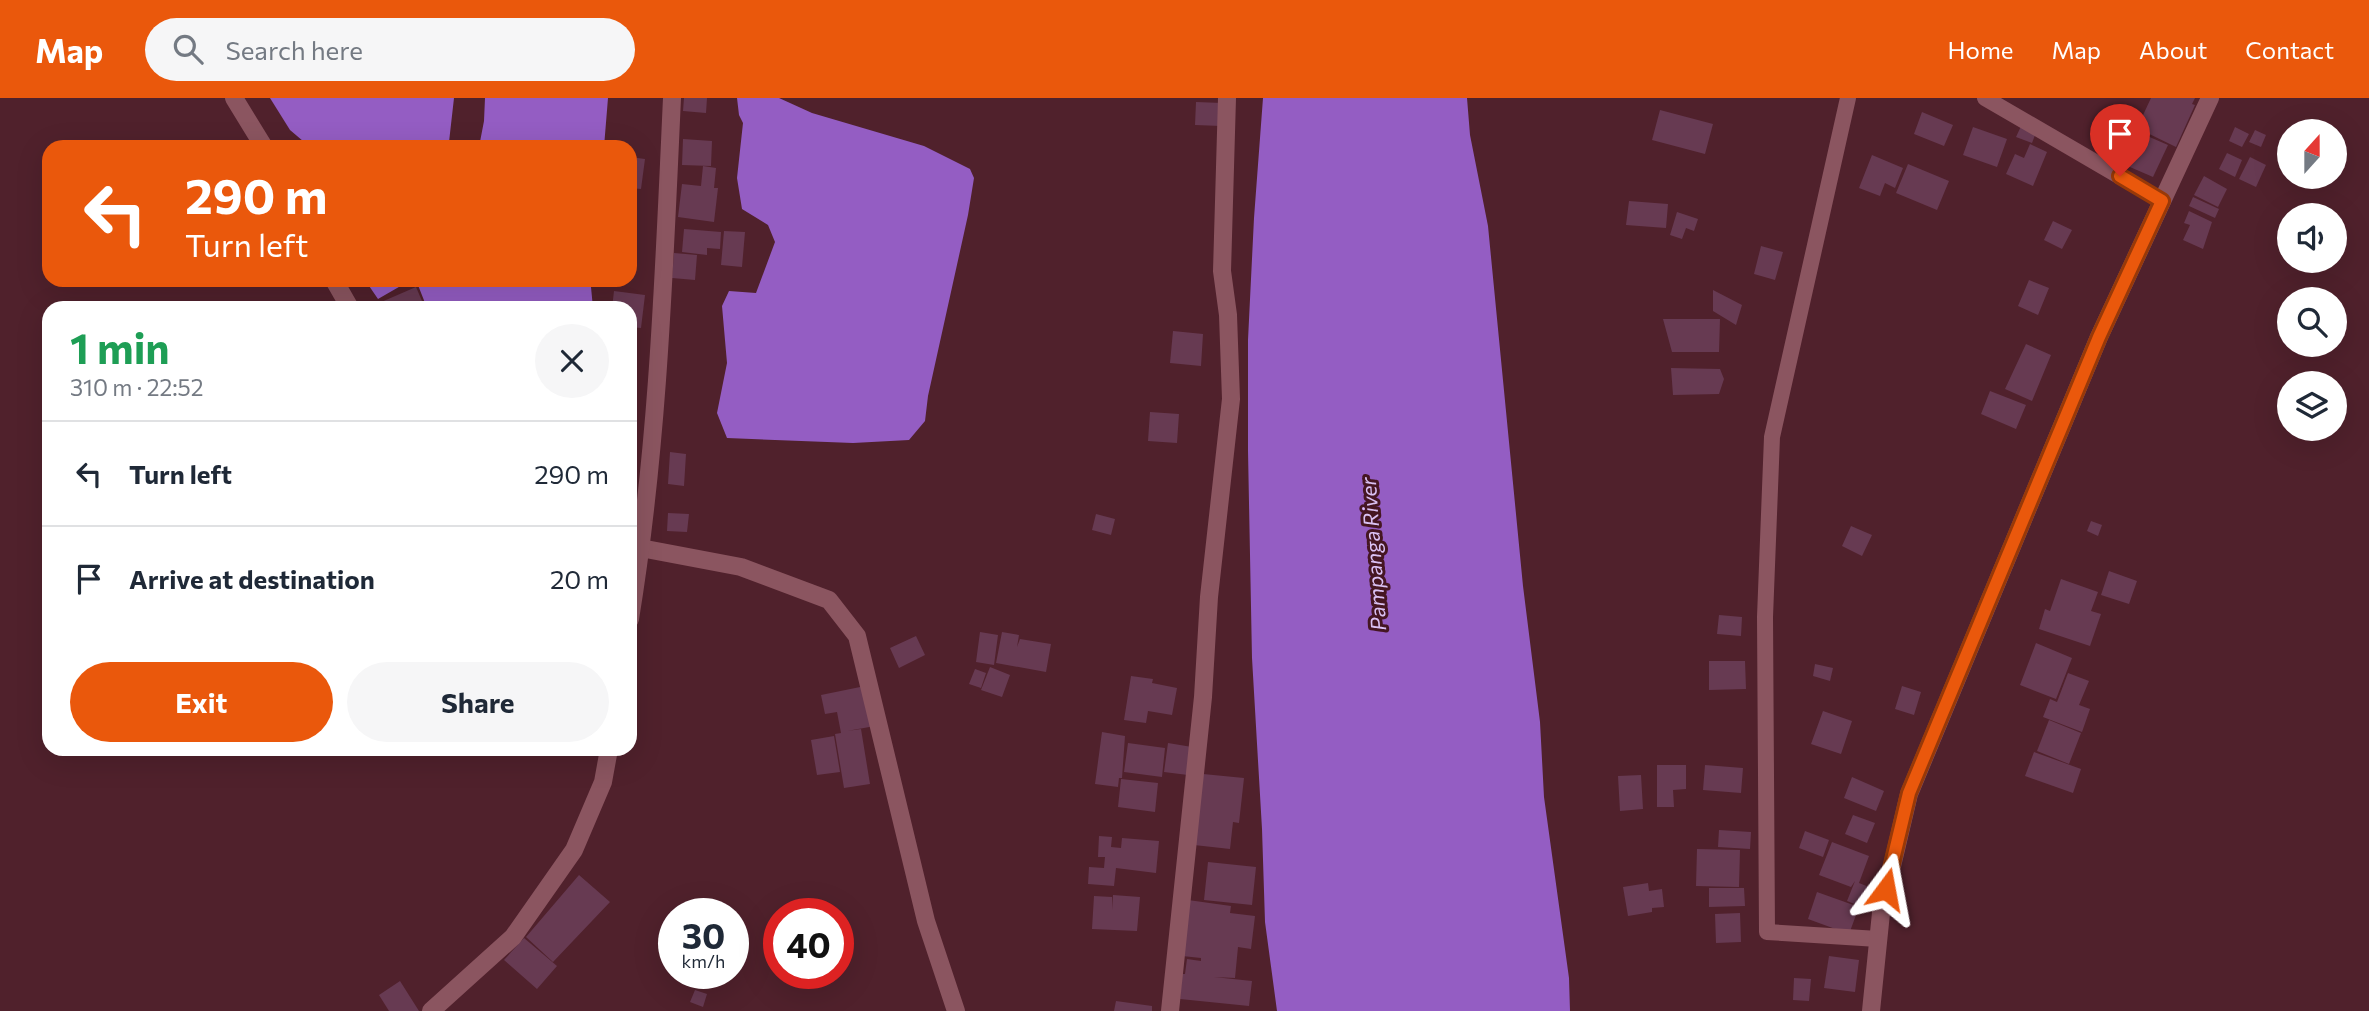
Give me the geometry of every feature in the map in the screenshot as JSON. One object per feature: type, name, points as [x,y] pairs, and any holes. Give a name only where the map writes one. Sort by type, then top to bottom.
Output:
[{"type":"street","points":[[234,98],[260,140]]},
{"type":"street","points":[[637,539],[662,330],[672,98]]},
{"type":"street","points":[[1170,1011],[1203,697],[1209,597],[1231,399],[1228,315],[1222,271],[1227,98]]},
{"type":"street","points":[[1848,98],[1772,438],[1765,617],[1767,932],[1878,939]]},
{"type":"street","points":[[1985,98],[2162,201]]},
{"type":"street","points":[[1871,1011],[1881,913],[1909,793],[2099,337],[2210,98]]},
{"type":"street","points":[[637,547],[741,567],[829,600],[857,636],[926,921],[956,1011]]},
{"type":"street","points":[[431,1011],[513,937],[574,850],[603,782],[608,756]]},
{"type":"water","points":[[270,98],[454,98],[449,140],[302,140],[290,130]]},
{"type":"water","points":[[485,98],[608,98],[605,140],[480,140]]},
{"type":"water","points":[[737,98],[779,98],[812,113],[924,146],[970,169],[974,178],[968,215],[928,396],[925,421],[909,440],[853,443],[727,438],[717,413],[727,363],[722,306],[729,291],[756,293],[775,242],[768,225],[742,209],[737,178],[743,123]]},
{"type":"water","name":"Pampanga River","points":[[1263,98],[1467,98],[1470,135],[1488,226],[1523,586],[1540,722],[1544,797],[1569,978],[1570,1011],[1277,1011],[1265,922],[1252,658],[1248,451],[1248,340]]},
{"type":"water","points":[[370,287],[399,287],[378,299]]},
{"type":"water","points":[[419,287],[591,287],[592,301],[424,301]]},
{"type":"building","points":[[684,98],[707,98],[706,113],[683,111]]},
{"type":"building","points":[[2151,98],[2195,98],[2192,104],[2195,105],[2176,147],[2137,128]]},
{"type":"building","points":[[1196,102],[1222,103],[1221,126],[1195,125]]},
{"type":"building","points":[[1660,110],[1713,124],[1705,154],[1652,140]]},
{"type":"building","points":[[1922,112],[1953,125],[1944,146],[1914,134]]},
{"type":"building","points":[[2022,124],[2037,130],[2032,143],[2016,137]]},
{"type":"building","points":[[1973,127],[2007,139],[1997,167],[1963,155]]},
{"type":"building","points":[[2235,127],[2249,134],[2242,147],[2229,141]]},
{"type":"building","points":[[2255,130],[2266,135],[2261,147],[2249,142]]},
{"type":"building","points":[[2138,132],[2168,145],[2153,177],[2123,164]]},
{"type":"building","points":[[683,139],[712,141],[711,166],[682,165]]},
{"type":"building","points":[[2030,144],[2047,152],[2033,186],[2006,174],[2015,154],[2024,158]]},
{"type":"building","points":[[2227,153],[2242,160],[2235,177],[2219,169]]},
{"type":"building","points":[[1872,155],[1903,168],[1895,188],[1885,183],[1880,196],[1859,188]]},
{"type":"building","points":[[2250,157],[2266,165],[2256,187],[2239,179]]},
{"type":"building","points":[[637,158],[645,159],[641,189],[637,189]]},
{"type":"building","points":[[1908,164],[1949,181],[1937,210],[1896,193]]},
{"type":"building","points":[[703,166],[716,168],[714,188],[718,188],[714,222],[678,217],[682,184],[701,186]]},
{"type":"building","points":[[2204,176],[2227,189],[2218,207],[2194,195]]},
{"type":"building","points":[[2193,197],[2219,209],[2215,218],[2189,206]]},
{"type":"building","points":[[1629,201],[1668,204],[1666,228],[1626,225]]},
{"type":"building","points":[[2189,211],[2212,222],[2203,249],[2183,240],[2190,225],[2184,223]]},
{"type":"building","points":[[1677,212],[1698,219],[1694,231],[1686,228],[1682,239],[1670,235]]},
{"type":"building","points":[[2053,221],[2072,230],[2062,249],[2044,240]]},
{"type":"building","points":[[684,229],[721,232],[720,249],[707,248],[707,255],[682,252]]},
{"type":"building","points":[[724,231],[745,232],[742,267],[721,265]]},
{"type":"building","points":[[1761,246],[1783,252],[1775,280],[1754,274]]},
{"type":"building","points":[[674,253],[697,255],[695,280],[672,278]]},
{"type":"building","points":[[2029,280],[2049,288],[2038,315],[2018,306]]},
{"type":"building","points":[[416,287],[422,301],[384,301]]},
{"type":"building","points":[[1713,290],[1742,305],[1736,325],[1713,311]]},
{"type":"building","points":[[614,291],[645,295],[641,328],[637,328],[637,301],[613,301]]},
{"type":"building","points":[[1663,319],[1720,319],[1719,352],[1672,352]]},
{"type":"building","points":[[1173,331],[1203,334],[1201,366],[1170,363]]},
{"type":"building","points":[[2026,344],[2051,355],[2032,401],[2005,389]]},
{"type":"building","points":[[1671,368],[1720,369],[1724,379],[1719,394],[1673,395]]},
{"type":"building","points":[[1990,391],[2026,405],[2016,429],[1981,414]]},
{"type":"building","points":[[1150,412],[1179,414],[1177,443],[1148,441]]},
{"type":"building","points":[[670,452],[686,454],[684,486],[668,484]]},
{"type":"building","points":[[668,513],[689,514],[687,532],[667,531]]},
{"type":"building","points":[[1096,514],[1115,519],[1111,535],[1092,530]]},
{"type":"building","points":[[2091,521],[2102,525],[2098,536],[2087,531]]},
{"type":"building","points":[[1851,526],[1872,535],[1862,556],[1842,546]]},
{"type":"building","points":[[2109,571],[2137,581],[2129,604],[2101,595]]},
{"type":"building","points":[[2061,579],[2098,592],[2091,611],[2101,614],[2090,646],[2039,629],[2045,609],[2050,611]]},
{"type":"building","points":[[1719,615],[1742,617],[1741,636],[1717,634]]},
{"type":"building","points":[[980,632],[998,635],[994,665],[976,662]]},
{"type":"building","points":[[1002,632],[1019,635],[1017,647],[1020,639],[1051,644],[1046,672],[996,663]]},
{"type":"building","points":[[916,636],[925,655],[899,668],[890,648]]},
{"type":"building","points":[[2036,643],[2072,658],[2056,699],[2020,685]]},
{"type":"building","points":[[1709,661],[1745,661],[1746,689],[1709,690]]},
{"type":"building","points":[[1815,664],[1833,668],[1830,681],[1813,676]]},
{"type":"building","points":[[990,667],[1010,675],[1002,697],[981,690]]},
{"type":"building","points":[[975,669],[986,673],[981,688],[969,684]]},
{"type":"building","points":[[2068,673],[2089,681],[2079,705],[2090,709],[2082,732],[2043,717],[2050,699],[2057,702]]},
{"type":"building","points":[[1131,676],[1153,679],[1152,683],[1177,688],[1172,715],[1148,711],[1146,723],[1124,720]]},
{"type":"building","points":[[865,686],[875,726],[847,731],[861,729],[870,784],[844,788],[835,734],[841,733],[837,712],[825,714],[821,695]]},
{"type":"building","points":[[1902,686],[1921,692],[1914,715],[1895,709]]},
{"type":"building","points":[[1823,711],[1852,721],[1841,754],[1811,744]]},
{"type":"building","points":[[2049,720],[2081,733],[2069,764],[2037,751]]},
{"type":"building","points":[[1102,732],[1125,736],[1122,778],[1119,778],[1118,787],[1095,784]]},
{"type":"building","points":[[834,736],[840,772],[817,775],[811,740]]},
{"type":"building","points":[[1128,743],[1165,748],[1162,777],[1124,772]]},
{"type":"building","points":[[1168,743],[1192,747],[1188,775],[1164,772]]},
{"type":"building","points":[[2034,752],[2081,769],[2073,793],[2025,776]]},
{"type":"building","points":[[1657,765],[1686,765],[1686,789],[1673,790],[1674,807],[1657,807]]},
{"type":"building","points":[[1705,765],[1743,768],[1741,793],[1703,790]]},
{"type":"building","points":[[1203,774],[1244,778],[1239,823],[1233,822],[1230,849],[1194,845]]},
{"type":"building","points":[[1641,775],[1643,809],[1620,811],[1618,776]]},
{"type":"building","points":[[1852,777],[1884,791],[1876,811],[1844,798]]},
{"type":"building","points":[[1121,779],[1158,783],[1155,812],[1118,807]]},
{"type":"building","points":[[1853,815],[1875,823],[1867,843],[1845,834]]},
{"type":"building","points":[[1719,830],[1751,832],[1750,849],[1718,847]]},
{"type":"building","points":[[1805,831],[1829,840],[1823,857],[1799,848]]},
{"type":"building","points":[[1099,836],[1112,837],[1111,847],[1121,848],[1122,838],[1159,841],[1156,873],[1116,868],[1114,886],[1088,884],[1089,867],[1104,868],[1105,857],[1098,857]]},
{"type":"building","points":[[1832,842],[1869,856],[1859,883],[1884,893],[1877,913],[1847,901],[1855,881],[1851,887],[1819,875]]},
{"type":"building","points":[[1697,849],[1740,850],[1739,887],[1696,886]]},
{"type":"building","points":[[1208,862],[1256,867],[1252,905],[1204,900]]},
{"type":"building","points":[[579,875],[610,902],[553,962],[526,937]]},
{"type":"building","points":[[1648,883],[1649,891],[1662,889],[1664,907],[1628,916],[1623,887]]},
{"type":"building","points":[[1709,888],[1744,888],[1745,906],[1709,907]]},
{"type":"building","points":[[1817,892],[1859,907],[1849,934],[1808,919]]},
{"type":"building","points":[[1113,895],[1140,897],[1137,931],[1092,929],[1094,896],[1112,897],[1112,910]]},
{"type":"building","points":[[1188,900],[1231,906],[1230,913],[1255,916],[1251,949],[1238,947],[1235,978],[1214,977],[1252,981],[1249,1006],[1180,999],[1182,974],[1185,974],[1187,959],[1201,961],[1201,958],[1182,956]]},
{"type":"building","points":[[1740,913],[1741,942],[1716,943],[1715,914]]},
{"type":"building","points":[[524,938],[557,966],[537,989],[504,960]]},
{"type":"building","points":[[1829,956],[1859,960],[1855,992],[1824,988]]},
{"type":"building","points":[[1794,978],[1811,979],[1809,1001],[1793,1000]]},
{"type":"building","points":[[400,981],[419,1011],[389,1011],[379,995]]},
{"type":"building","points":[[695,990],[707,994],[703,1007],[690,1002]]},
{"type":"building","points":[[1116,1001],[1152,1006],[1152,1011],[1114,1011]]},
{"type":"route","points":[[1886,889],[1909,793],[2099,337],[2162,201],[2120,176]]}]
